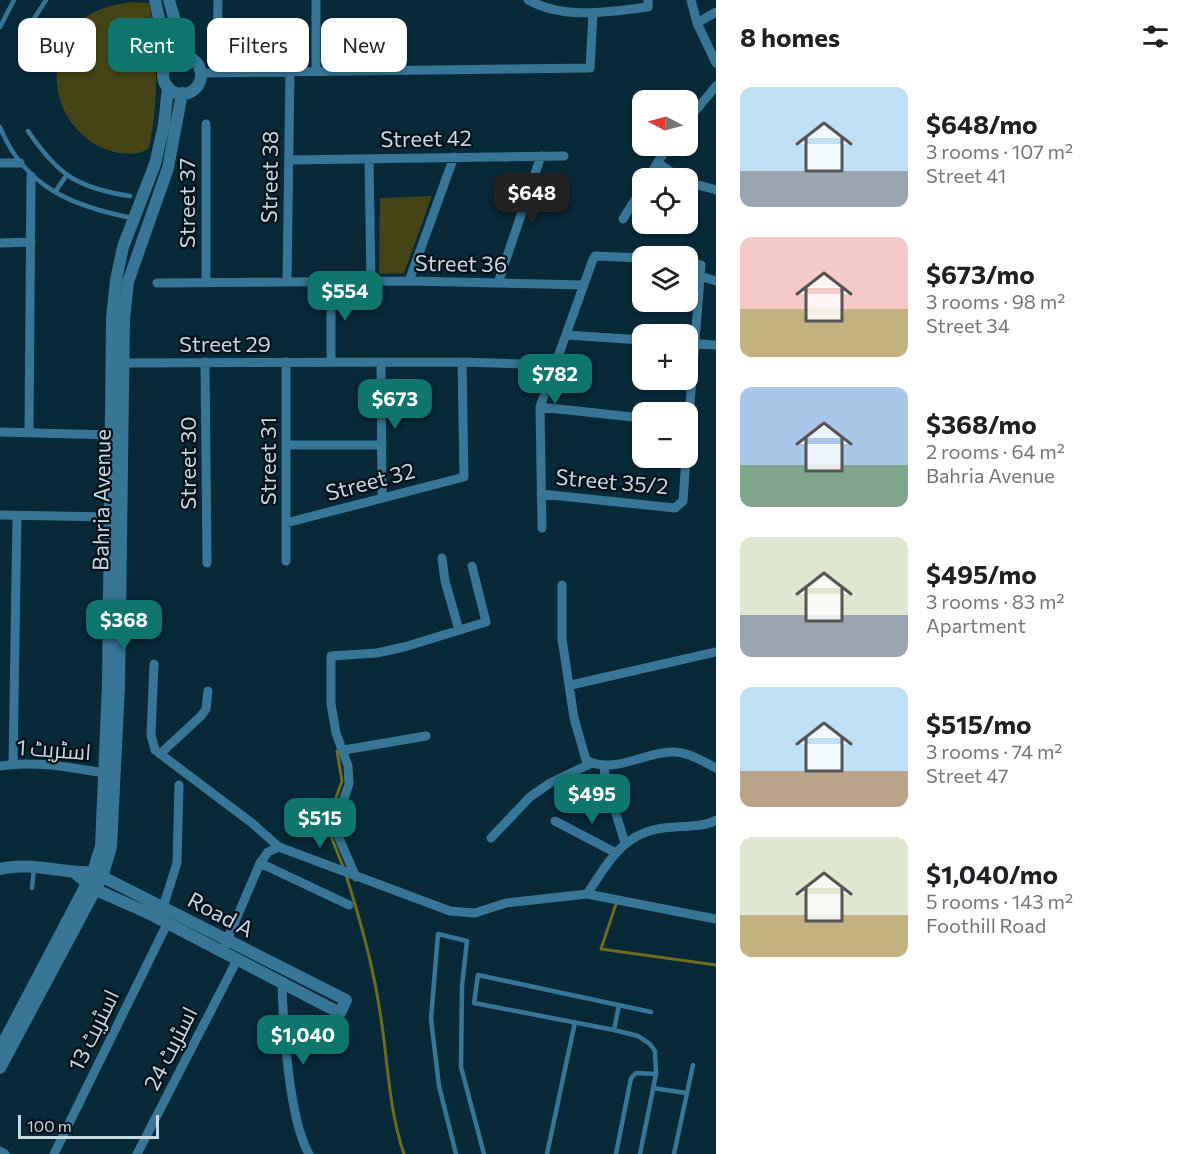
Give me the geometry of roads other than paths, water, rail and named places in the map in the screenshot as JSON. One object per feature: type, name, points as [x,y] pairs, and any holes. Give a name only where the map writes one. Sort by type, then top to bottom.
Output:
[{"type":"street","points":[[155,0],[159,18]]},
{"type":"street","points":[[169,0],[174,18]]},
{"type":"street","points":[[218,0],[218,18]]},
{"type":"street","points":[[316,0],[316,71]]},
{"type":"street","points":[[528,0],[547,10],[593,13],[650,3]]},
{"type":"street","points":[[691,0],[697,23],[716,63]]},
{"type":"street","points":[[697,23],[716,12]]},
{"type":"street","points":[[309,71],[590,68],[593,13]]},
{"type":"street","points":[[165,72],[163,77],[168,87],[182,93],[194,90],[201,73],[195,61]]},
{"type":"street","points":[[201,73],[290,72]]},
{"type":"street","name":"Street 38","points":[[287,282],[290,72]]},
{"type":"street","name":"Bahria Avenue","points":[[0,1068],[111,847],[119,686],[116,280],[123,247],[155,164],[164,125],[168,87]]},
{"type":"street","points":[[698,108],[716,87]]},
{"type":"street","name":"Bahria Avenue","points":[[0,1048],[94,880],[101,846],[105,773],[112,435],[118,363],[128,282],[168,168],[182,93]]},
{"type":"street","name":"Street 37","points":[[206,124],[206,283]]},
{"type":"street","points":[[498,283],[542,156]]},
{"type":"street","name":"Street 42","points":[[289,160],[564,156]]},
{"type":"street","points":[[655,168],[662,156]]},
{"type":"street","points":[[409,281],[454,157]]},
{"type":"street","points":[[369,159],[371,282]]},
{"type":"street","points":[[0,163],[20,163]]},
{"type":"street","points":[[658,163],[665,168]]},
{"type":"street","points":[[29,432],[31,176]]},
{"type":"street","points":[[698,185],[716,190]]},
{"type":"street","points":[[623,219],[632,204]]},
{"type":"street","points":[[0,243],[31,242]]},
{"type":"street","points":[[542,528],[540,407],[595,256],[632,258]]},
{"type":"street","points":[[693,324],[700,270],[716,281]]},
{"type":"street","name":"Street 36","points":[[157,283],[409,281],[584,285]]},
{"type":"street","points":[[331,282],[331,362]]},
{"type":"street","points":[[566,335],[632,339]]},
{"type":"street","points":[[698,344],[716,345]]},
{"type":"street","name":"Street 30","points":[[206,362],[207,563]]},
{"type":"street","name":"Street 31","points":[[286,362],[286,561]]},
{"type":"street","points":[[381,362],[382,497]]},
{"type":"street","name":"Street 29","points":[[118,363],[462,362],[555,365]]},
{"type":"street","name":"Street 32","points":[[286,523],[464,477],[462,362]]},
{"type":"street","points":[[540,407],[632,417]]},
{"type":"street","points":[[0,432],[112,435]]},
{"type":"street","points":[[287,445],[382,445]]},
{"type":"street","name":"Street 35/2","points":[[541,494],[679,506],[683,501],[685,468]]},
{"type":"street","points":[[0,515],[111,517]]},
{"type":"street","points":[[13,764],[17,516]]},
{"type":"street","points":[[442,558],[445,581],[459,630]]},
{"type":"street","points":[[353,876],[334,826],[349,784],[344,750],[336,733],[331,704],[331,657],[386,651],[486,622],[472,566]]},
{"type":"street","points":[[562,585],[562,639],[571,685],[574,718],[584,756],[592,763],[604,766],[672,752],[690,755],[716,768]]},
{"type":"street","points":[[571,685],[716,652]]},
{"type":"street","points":[[154,664],[151,735],[155,750],[252,823],[279,847],[450,911],[475,913],[506,903],[587,894],[716,919]]},
{"type":"street","points":[[160,754],[201,716],[206,709],[208,691]]},
{"type":"street","points":[[344,750],[426,736]]},
{"type":"street","points":[[491,838],[530,797],[550,783],[592,763]]},
{"type":"street","name":"اسٹریٹ 1","points":[[0,766],[13,764],[59,766],[105,773]]},
{"type":"street","points":[[604,766],[605,779],[625,843]]},
{"type":"street","points":[[163,907],[177,863],[179,785]]},
{"type":"street","points":[[587,894],[616,853],[632,837],[652,830],[716,820]]},
{"type":"street","points":[[555,821],[616,853]]},
{"type":"street","points":[[225,947],[260,863],[268,852],[279,847]]},
{"type":"street","points":[[260,863],[349,905]]},
{"type":"street","name":"Road A","points":[[0,869],[34,866],[75,873],[94,880],[163,907],[225,947],[237,960],[340,1012],[346,1000],[225,947],[167,924],[94,880]]},
{"type":"street","name":"اسٹریٹ 13","points":[[54,1154],[167,924]]},
{"type":"street","name":"اسٹریٹ 24","points":[[137,1154],[237,960]]},
{"type":"street","points":[[282,983],[283,1016],[296,1112],[309,1154]]},
{"type":"street","points":[[0,1151],[5,1154]]},
{"type":"lane","points":[[0,27],[14,0]]},
{"type":"lane","points":[[34,18],[46,0]]},
{"type":"lane","points":[[0,127],[9,151],[31,176],[55,192],[88,209],[135,219]]},
{"type":"lane","points":[[28,131],[42,153],[66,176],[98,190],[130,196]]},
{"type":"lane","points":[[55,192],[66,176]]},
{"type":"lane","points":[[32,888],[34,866]]},
{"type":"lane","points":[[456,1154],[439,1086],[431,1019],[432,975],[438,934],[467,941],[462,986],[461,1067],[484,1154]]},
{"type":"lane","points":[[640,1154],[656,1074],[655,1052],[650,1044],[638,1035],[474,1003],[478,975],[651,1011]]},
{"type":"lane","points":[[614,1030],[619,1005]]},
{"type":"lane","points":[[547,1154],[575,1022]]},
{"type":"lane","points":[[674,1154],[693,1065]]},
{"type":"lane","points":[[616,1154],[631,1078],[636,1073],[656,1074]]},
{"type":"lane","points":[[653,1088],[686,1093]]},
{"type":"waterway","points":[[337,751],[342,781],[330,814],[328,829],[344,869]]},
{"type":"waterway","points":[[346,875],[372,968],[394,1116],[404,1154]]},
{"type":"waterway","points":[[616,904],[601,949],[716,965]]}]
